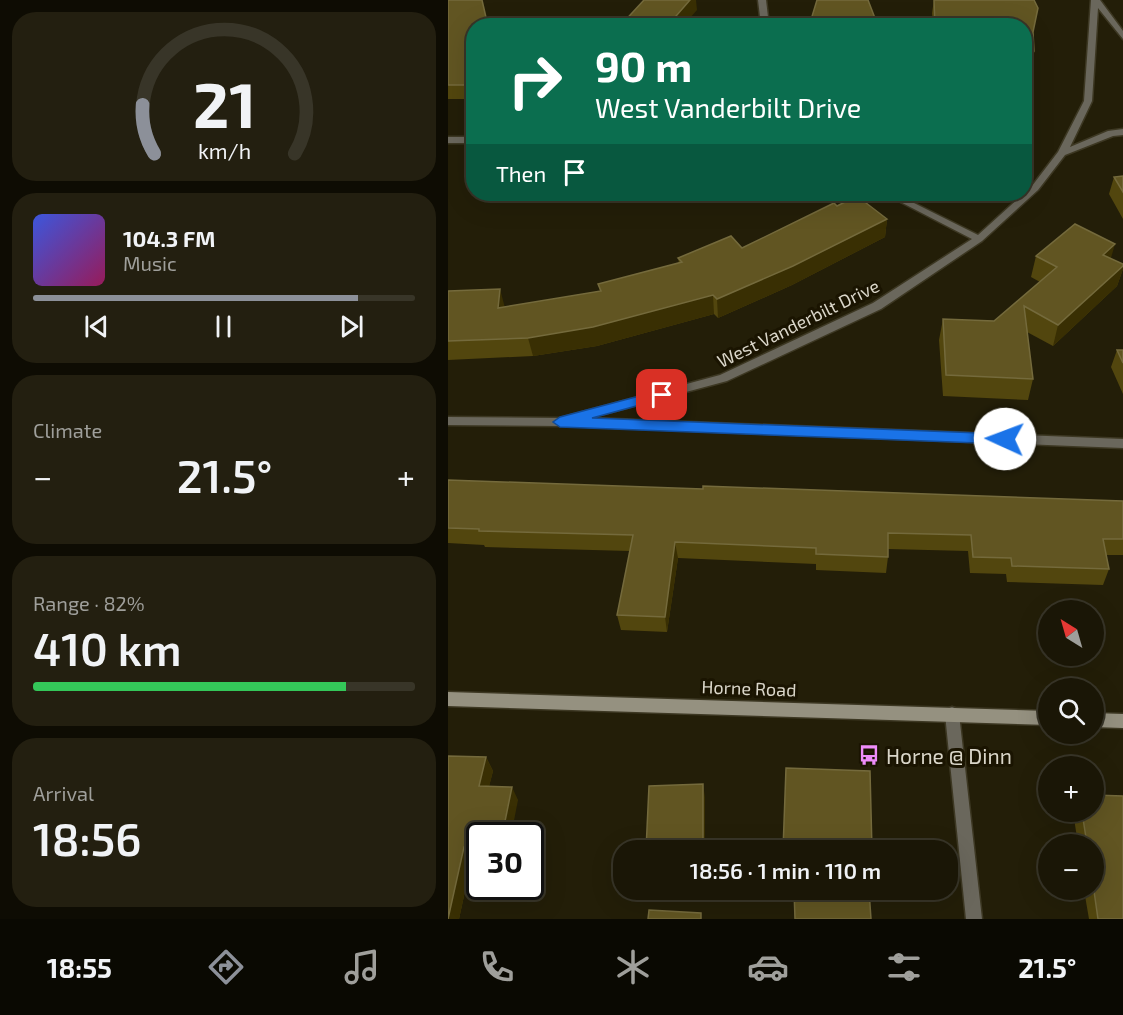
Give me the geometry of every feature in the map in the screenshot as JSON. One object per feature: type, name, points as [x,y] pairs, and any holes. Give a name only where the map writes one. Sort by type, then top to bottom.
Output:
[{"type":"main road","name":"Horne Road","points":[[448,699],[1038,718]]},
{"type":"main road","points":[[1104,720],[1123,721]]},
{"type":"street","points":[[762,0],[763,18]]},
{"type":"street","points":[[1095,0],[1123,37]]},
{"type":"street","name":"West Vanderbilt Drive","points":[[1032,191],[1062,153],[1088,101],[1095,0]]},
{"type":"street","points":[[1062,153],[1111,133],[1123,132]]},
{"type":"street","points":[[448,140],[466,140]]},
{"type":"street","points":[[904,201],[979,239]]},
{"type":"street","name":"West Vanderbilt Drive","points":[[448,421],[560,422],[723,378],[877,306],[979,239],[1021,201]]},
{"type":"street","points":[[560,422],[1123,444]]},
{"type":"street","points":[[952,714],[974,919]]},
{"type":"building","points":[[448,0],[482,0],[486,18],[466,18],[466,85],[448,85]]},
{"type":"building","points":[[644,0],[690,0],[674,18],[627,18]]},
{"type":"building","points":[[817,0],[868,0],[875,18],[812,18]]},
{"type":"building","points":[[934,0],[1034,0],[1038,8],[1033,32],[1034,51],[1032,55],[1032,18],[935,18]]},
{"type":"building","points":[[1123,176],[1123,192],[1114,177]]},
{"type":"building","points":[[847,201],[864,201],[887,219],[793,266],[717,299],[713,295],[593,327],[528,338],[448,341],[448,291],[500,289],[498,308],[601,291],[598,284],[682,262],[678,258],[731,236],[742,248],[834,203],[837,206]]},
{"type":"building","points":[[1075,224],[1115,244],[1103,255],[1123,266],[1058,325],[1024,306],[1033,379],[946,375],[943,319],[994,321],[1057,267],[1036,256]]},
{"type":"building","points":[[1117,350],[1123,350],[1123,363]]},
{"type":"building","points":[[448,480],[703,489],[703,486],[1123,501],[1123,539],[1103,539],[1109,569],[1012,566],[1011,558],[973,557],[971,535],[888,533],[888,557],[816,554],[816,548],[675,542],[665,617],[617,615],[633,535],[479,531],[479,529],[448,528]]},
{"type":"building","points":[[448,756],[486,757],[479,786],[512,787],[505,822],[466,822],[466,847],[464,847],[448,919]]},
{"type":"building","points":[[786,768],[870,771],[872,840],[783,840]]},
{"type":"building","points":[[703,784],[703,840],[646,840],[649,786]]},
{"type":"building","points":[[1104,795],[1123,796],[1123,919],[1098,919],[1095,900],[1104,900],[1104,834],[1085,834],[1084,822],[1104,822]]},
{"type":"building","points":[[794,900],[870,900],[871,919],[795,919]]},
{"type":"building","points":[[649,910],[701,913],[701,919],[648,919]]},
{"type":"place","name":"Horne @ Dinn","points":[[869,755]]},
{"type":"route","points":[[662,395],[560,422],[1005,439]]}]
